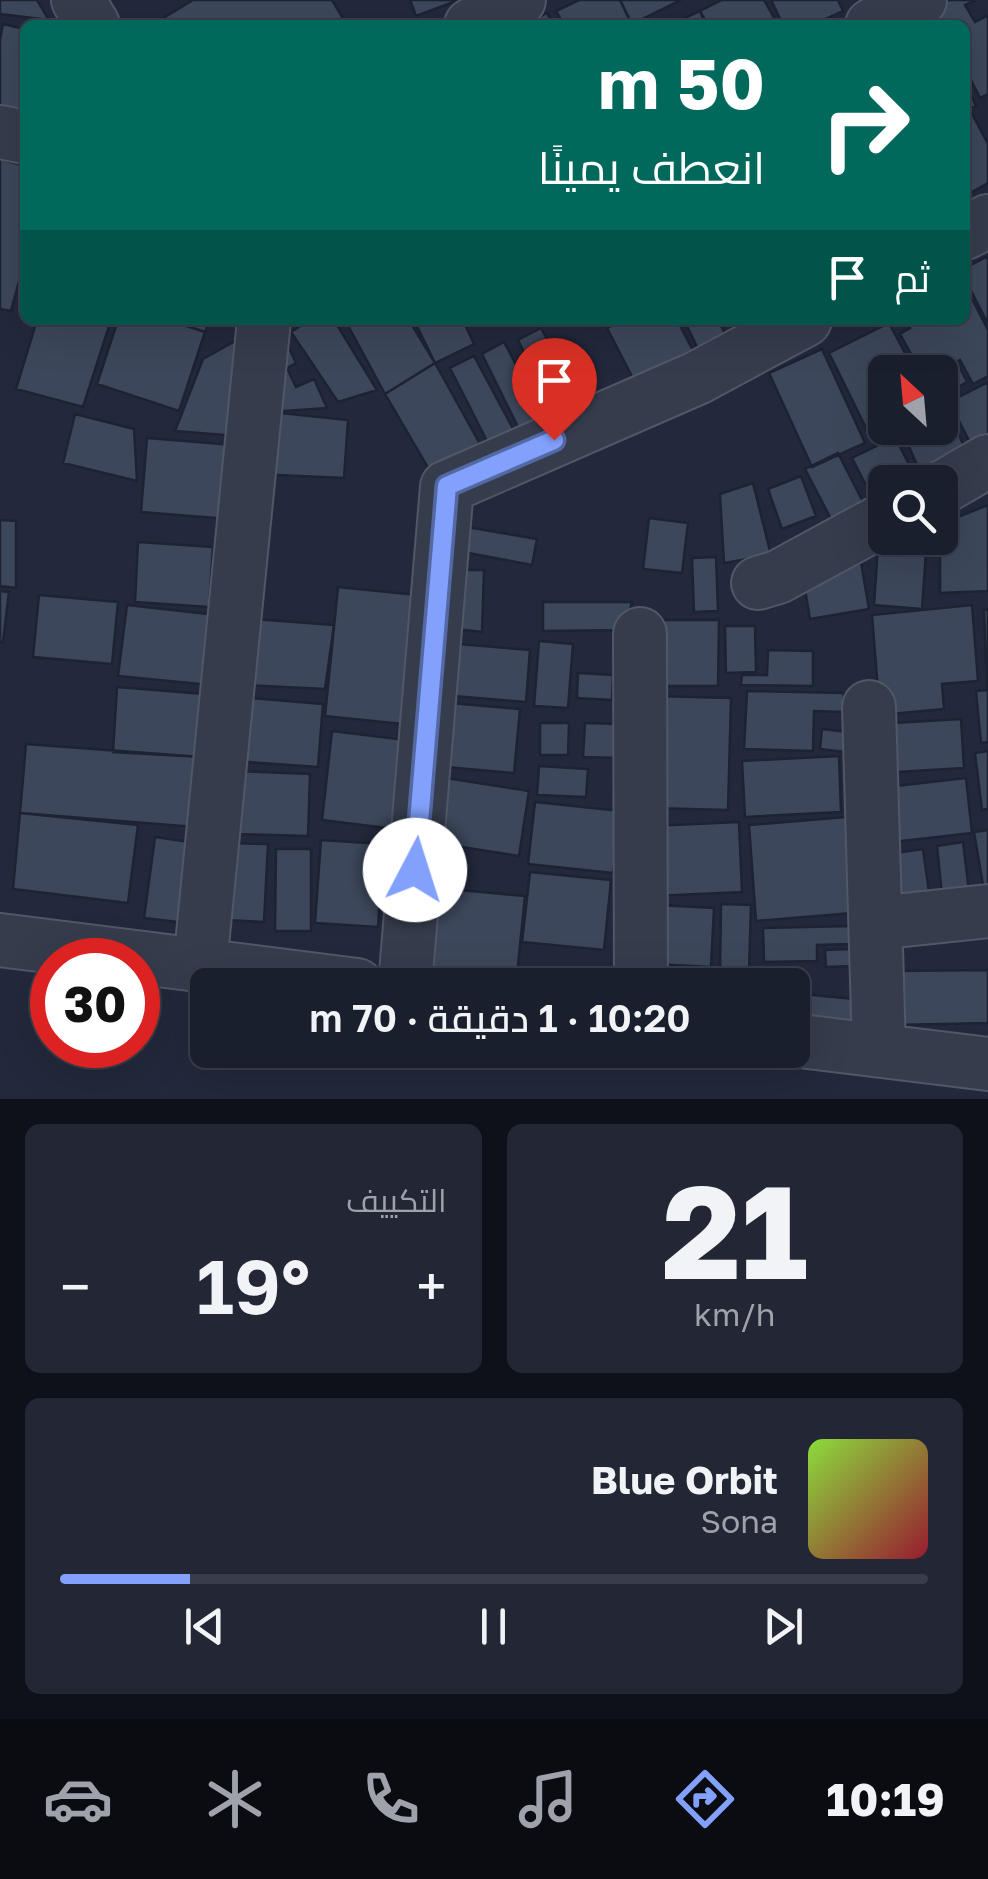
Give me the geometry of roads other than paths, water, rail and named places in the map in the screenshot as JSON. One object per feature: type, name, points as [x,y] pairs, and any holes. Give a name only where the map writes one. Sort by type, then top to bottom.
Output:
[{"type":"street","points":[[482,20],[520,0]]},
{"type":"street","points":[[882,20],[920,0]]},
{"type":"street","points":[[200,965],[264,325]]},
{"type":"street","points":[[406,968],[447,486],[698,378],[796,325]]},
{"type":"street","points":[[958,478],[988,460]]},
{"type":"street","points":[[758,583],[778,577],[868,528]]},
{"type":"street","points":[[640,634],[641,968]]},
{"type":"street","points":[[869,707],[879,1050]]},
{"type":"street","points":[[876,923],[988,910]]},
{"type":"street","points":[[0,940],[224,968]]},
{"type":"street","points":[[810,1042],[988,1064]]}]
